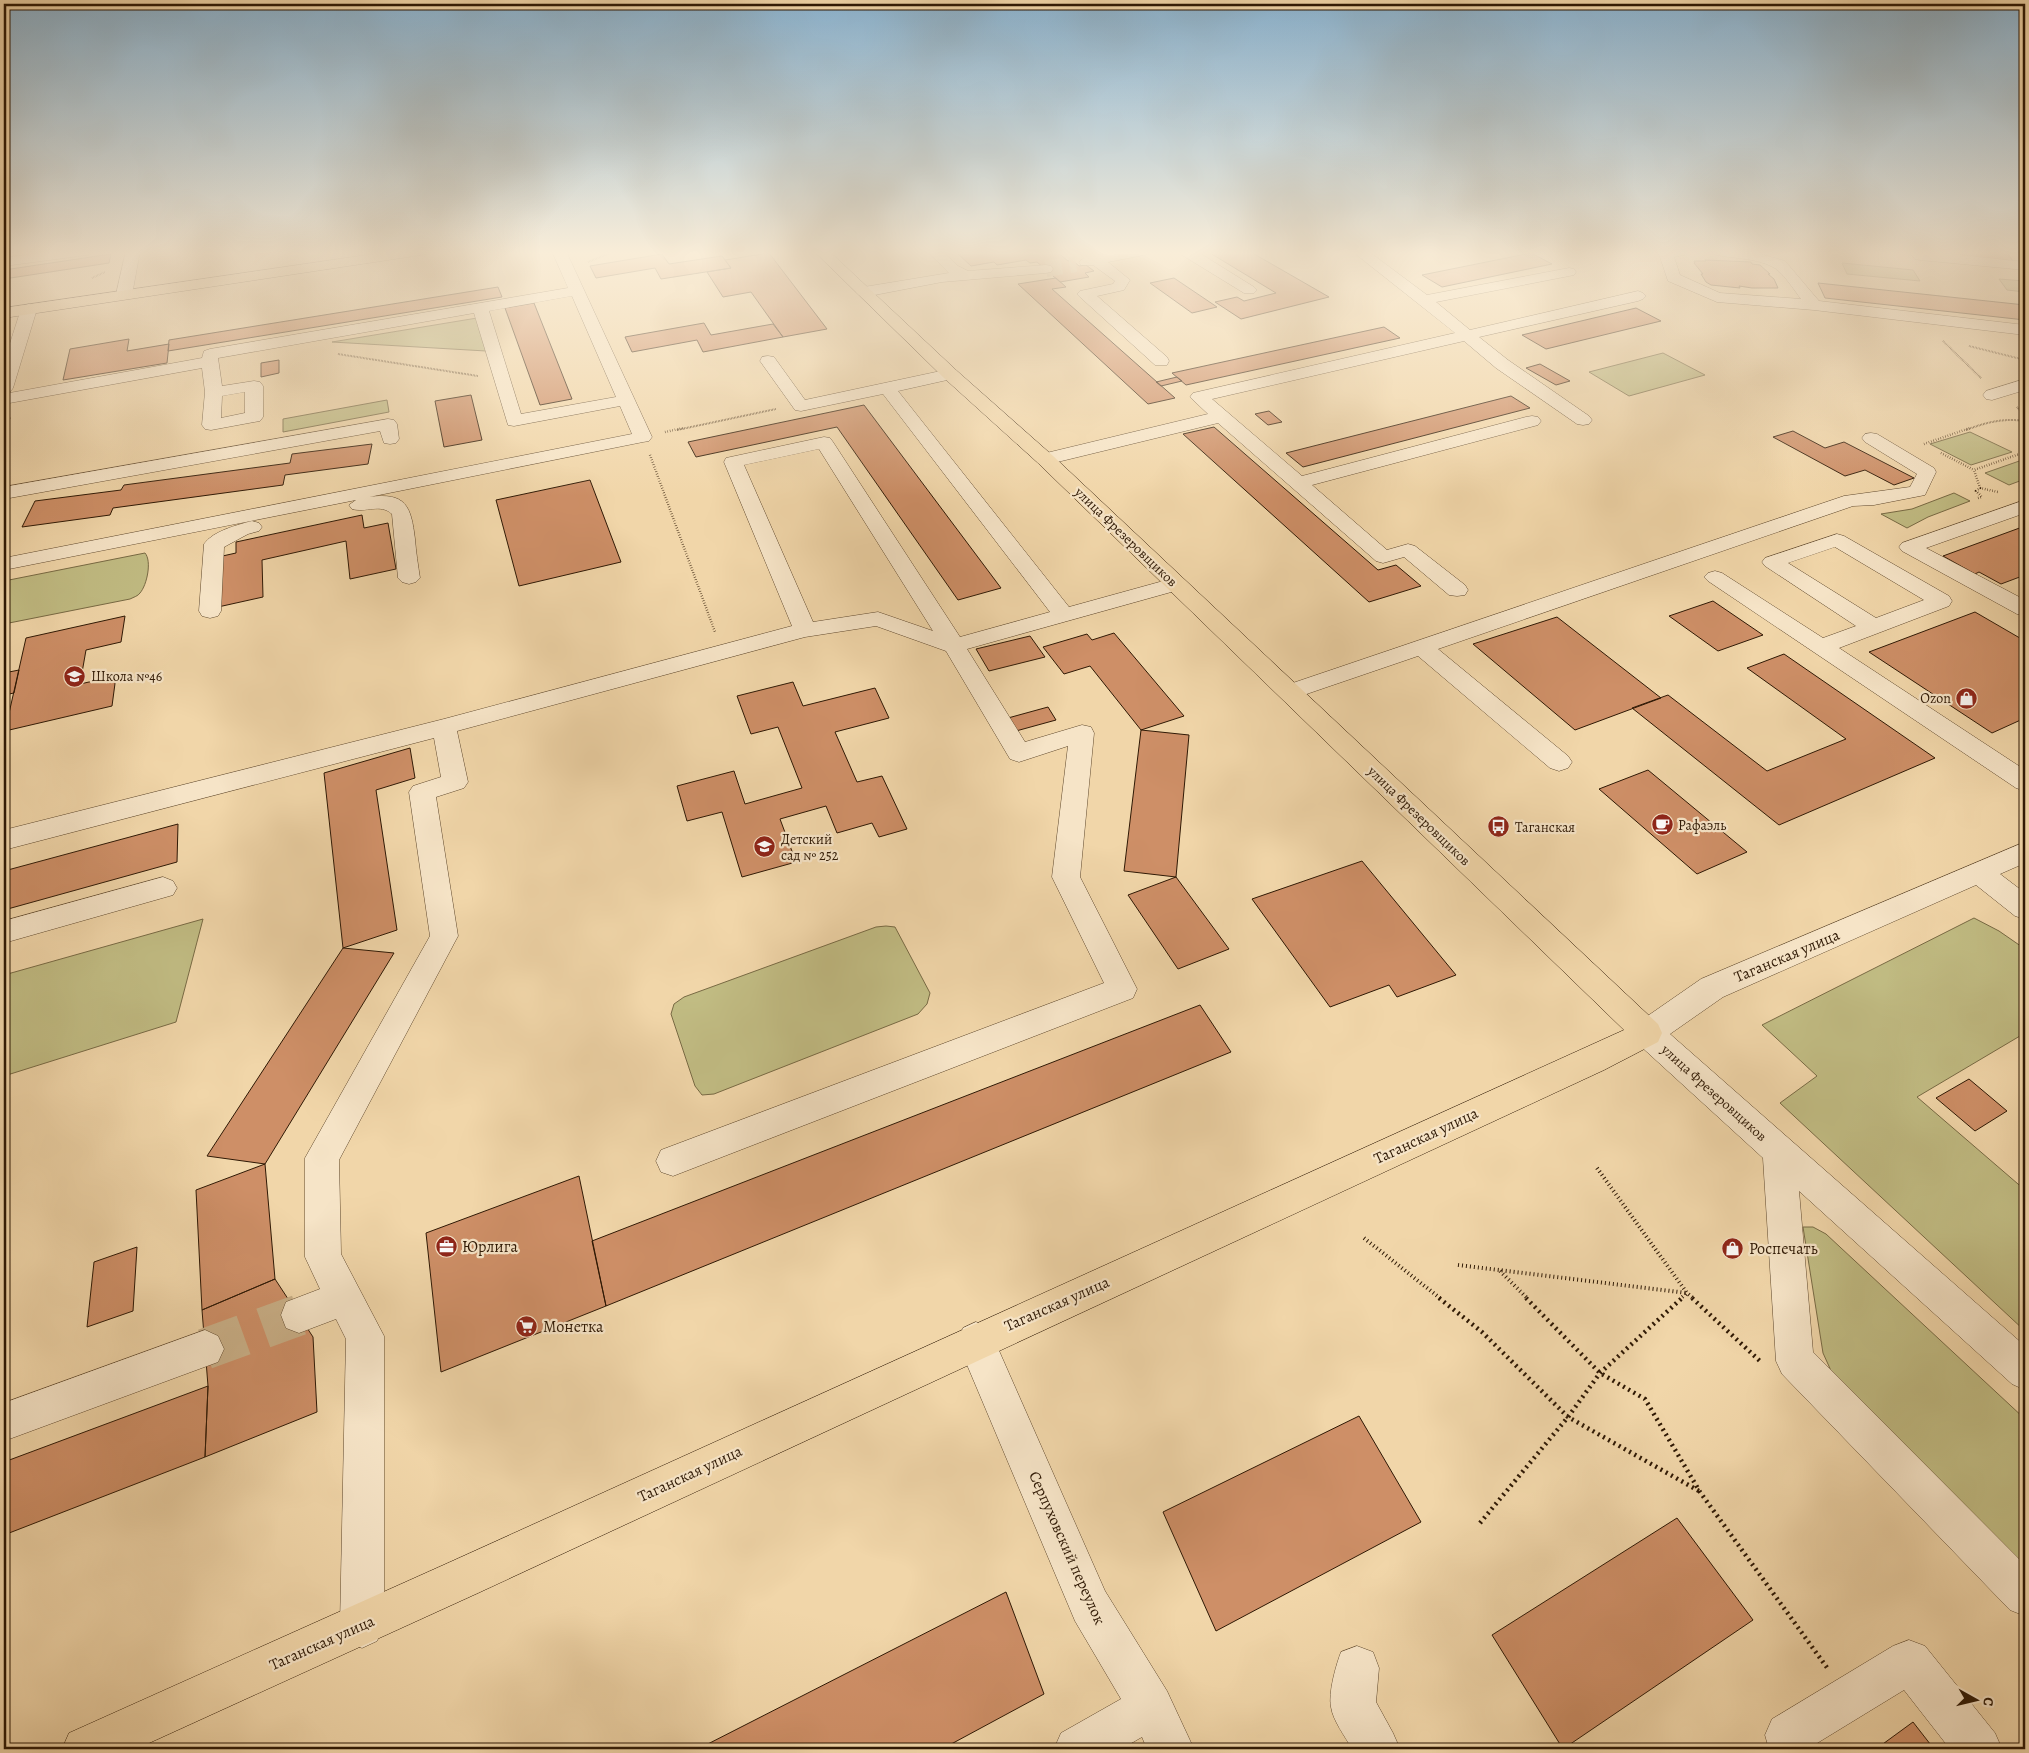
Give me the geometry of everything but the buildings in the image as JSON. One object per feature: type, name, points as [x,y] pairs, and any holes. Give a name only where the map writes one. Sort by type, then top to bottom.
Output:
[{"type":"main road","name":"улица Фрезеровщиков","points":[[907,333],[1045,459],[1647,1033]]},
{"type":"main road","name":"Таганская улица","points":[[85,1749],[362,1626],[976,1341],[1593,1060],[1647,1033]]},
{"type":"street","points":[[4,388],[21,333]]},
{"type":"street","points":[[214,392],[210,354],[330,333]]},
{"type":"street","points":[[488,333],[514,421],[626,400]]},
{"type":"street","points":[[4,564],[312,509],[643,437],[595,333]]},
{"type":"street","points":[[1129,333],[1161,361]]},
{"type":"street","points":[[1463,333],[1502,364],[1583,420]]},
{"type":"street","points":[[1457,590],[1408,550],[1383,558],[1198,397],[1481,333]]},
{"type":"street","points":[[254,346],[254,361],[277,357]]},
{"type":"street","points":[[768,361],[801,406],[950,374]]},
{"type":"street","points":[[4,399],[210,362]]},
{"type":"street","points":[[94,399],[98,382]]},
{"type":"street","points":[[1996,394],[2025,384]]},
{"type":"street","points":[[887,388],[1064,615]]},
{"type":"street","points":[[1045,459],[1220,417]]},
{"type":"street","points":[[1298,483],[1532,420]]},
{"type":"street","points":[[4,492],[388,424],[390,439]]},
{"type":"street","points":[[1289,692],[1851,500],[1918,491],[1927,472],[1872,438]]},
{"type":"street","points":[[673,1161],[1122,989],[1066,877],[1082,733],[1020,753],[824,442],[733,462],[805,630]]},
{"type":"street","points":[[210,611],[214,544],[241,530],[312,509],[371,502],[388,502],[398,507],[402,513],[409,578]]},
{"type":"street","points":[[2025,506],[1909,546],[2025,609]]},
{"type":"street","points":[[1821,647],[1941,602],[1837,540],[1772,562],[1874,627]]},
{"type":"street","points":[[1715,577],[2025,782]]},
{"type":"street","points":[[4,840],[444,727],[721,650],[805,630],[878,619],[954,646],[1174,584]]},
{"type":"street","points":[[1421,646],[1559,762]]},
{"type":"street","points":[[362,1626],[365,1336],[323,1257],[322,1158],[444,936],[422,792],[455,782],[444,727]]},
{"type":"street","name":"Таганская улица","points":[[1647,1033],[1712,988],[2025,852]]},
{"type":"street","points":[[1978,872],[2025,908]]},
{"type":"street","points":[[4,932],[163,888]]},
{"type":"street","name":"улица Фрезеровщиков","points":[[1647,1033],[2025,1372]]},
{"type":"street","points":[[1779,1152],[1795,1361],[2025,1594]]},
{"type":"street","points":[[299,1315],[344,1298],[365,1336]]},
{"type":"street","name":"Серпуховский переулок","points":[[976,1341],[1090,1606],[1151,1707],[1171,1749]]},
{"type":"street","points":[[4,1422],[205,1349]]},
{"type":"street","points":[[1792,1749],[1788,1735],[1909,1662],[1979,1749]]},
{"type":"street","points":[[1357,1668],[1353,1706],[1377,1749]]},
{"type":"street","points":[[1077,1749],[1151,1707]]},
{"type":"path","points":[[1936,333],[1996,394],[2014,402],[2025,417]]},
{"type":"path","points":[[332,353],[502,381]]},
{"type":"path","points":[[1932,448],[1924,444],[1994,420],[2010,418],[2025,421]]},
{"type":"path","points":[[643,437],[721,650]]},
{"type":"path","points":[[1940,452],[1974,470],[1980,488],[1976,491],[1982,497],[1973,500]]},
{"type":"path","points":[[1974,470],[2025,452]]},
{"type":"path","points":[[1597,1168],[1687,1294],[1763,1364]]},
{"type":"path","points":[[1364,1238],[1482,1332],[1568,1417],[1700,1492]]},
{"type":"path","points":[[1458,1266],[1687,1294]]},
{"type":"path","points":[[1500,1271],[1600,1373],[1645,1400],[1700,1492],[1849,1699]]},
{"type":"path","points":[[1480,1523],[1568,1417],[1600,1373],[1687,1294]]},
{"type":"shaded area","points":[[388,333],[481,333],[486,351],[332,342]]},
{"type":"shaded area","points":[[1663,353],[1705,375],[1629,396],[1589,372]]},
{"type":"shaded area","points":[[387,400],[389,412],[283,432],[283,419]]},
{"type":"shaded area","points":[[1970,432],[2012,452],[1971,465],[1930,444]]},
{"type":"shaded area","points":[[2025,459],[2025,479],[2009,485],[1985,473]]},
{"type":"shaded area","points":[[1954,493],[1970,501],[1928,517],[1907,528],[1881,514],[1912,509]]},
{"type":"shaded area","points":[[145,553],[148,562],[147,579],[143,589],[136,596],[130,599],[4,624],[4,581]]},
{"type":"shaded area","points":[[1974,918],[1999,931],[2025,949],[2025,1033],[1917,1097],[2025,1190],[2025,1331],[1780,1103],[1817,1076],[1762,1025]]},
{"type":"shaded area","points":[[203,919],[176,1022],[4,1076],[4,975]]},
{"type":"shaded area","points":[[876,927],[895,927],[930,993],[927,1004],[918,1014],[714,1094],[702,1095],[695,1086],[671,1014],[674,1004],[684,997]]},
{"type":"shaded area","points":[[1803,1227],[1813,1227],[1826,1234],[2025,1419],[2025,1571],[1863,1415],[1837,1384],[1823,1353]]},
{"type":"tunnel","points":[[205,1349],[299,1315]]},
{"type":"place","name":"Школа №46","points":[[75,676]]},
{"type":"place","name":"Ozon","points":[[1967,698]]},
{"type":"place","name":"Рафаэль","points":[[1662,825]]},
{"type":"place","name":"Таганская","points":[[1499,827]]},
{"type":"place","name":"Детский сад № 252","points":[[765,847]]},
{"type":"place","name":"Юрлига","points":[[446,1247]]},
{"type":"place","name":"Роспечать","points":[[1733,1249]]},
{"type":"place","name":"Монетка","points":[[527,1327]]}]
